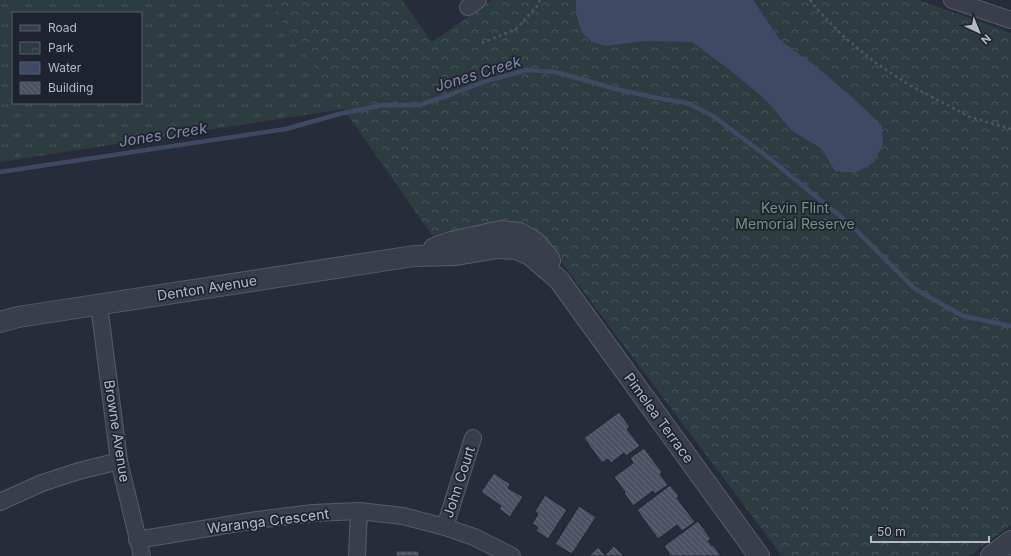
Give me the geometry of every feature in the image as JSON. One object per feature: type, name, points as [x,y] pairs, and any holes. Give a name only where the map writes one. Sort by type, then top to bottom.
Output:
[{"type":"street","points":[[952,0],[1011,20]]},
{"type":"street","name":"Denton Avenue","points":[[0,322],[18,317],[414,256],[451,242],[501,231],[517,241]]},
{"type":"street","name":"Pimelea Terrace","points":[[517,241],[535,242],[549,258],[559,280],[759,556]]},
{"type":"street","name":"Browne Avenue","points":[[99,305],[119,461],[142,556]]},
{"type":"street","name":"John Court","points":[[444,526],[473,438]]},
{"type":"street","points":[[0,502],[42,483],[79,470],[119,461]]},
{"type":"street","points":[[357,556],[360,511]]},
{"type":"street","name":"Waranga Crescent","points":[[137,540],[313,512],[360,511],[402,516],[444,526],[474,537],[512,556]]},
{"type":"street","points":[[991,556],[1011,541]]},
{"type":"path","points":[[482,43],[516,29],[538,6],[540,0]]},
{"type":"path","points":[[810,0],[843,36],[877,64],[911,86],[970,117],[1011,129]]},
{"type":"green space","points":[[0,0],[281,0],[272,7],[344,109],[0,162]]},
{"type":"green space","name":"Kevin Flint Memorial Reserve","points":[[281,0],[402,0],[432,42],[492,0],[919,0],[1011,33],[1011,525],[969,556],[782,556],[544,239],[523,225],[506,220],[434,238],[272,7]]},
{"type":"water","points":[[576,0],[753,0],[781,41],[813,64],[851,96],[882,126],[883,145],[873,163],[855,173],[835,171],[821,148],[792,131],[766,100],[731,71],[692,42],[645,41],[605,46],[592,42],[582,33],[576,14]]},
{"type":"building","points":[[619,412],[630,427],[627,429],[640,446],[626,456],[624,453],[611,463],[608,459],[602,463],[584,438]]},
{"type":"building","points":[[644,448],[662,472],[660,474],[668,485],[655,494],[653,491],[633,506],[614,477],[633,463],[630,458]]},
{"type":"building","points":[[494,473],[510,484],[508,488],[523,497],[510,517],[499,509],[501,506],[481,492]]},
{"type":"building","points":[[670,485],[679,496],[677,498],[695,522],[682,531],[677,525],[658,539],[637,510]]},
{"type":"building","points":[[545,495],[567,510],[548,539],[536,531],[538,527],[532,524],[538,514],[535,511]]},
{"type":"building","points":[[579,506],[596,517],[572,554],[555,544]]},
{"type":"building","points":[[698,521],[711,539],[708,541],[721,556],[671,556],[664,546]]},
{"type":"building","points":[[614,546],[624,556],[589,556],[598,547],[605,555]]},
{"type":"building","points":[[396,551],[419,551],[419,556],[396,556]]},
{"type":"waterway","name":"Jones Creek","points":[[0,172],[286,129],[339,114],[383,105],[419,105],[486,81],[527,70],[556,72],[616,89],[687,103],[713,116],[769,158],[851,225],[915,289],[963,316],[1011,326]]}]
